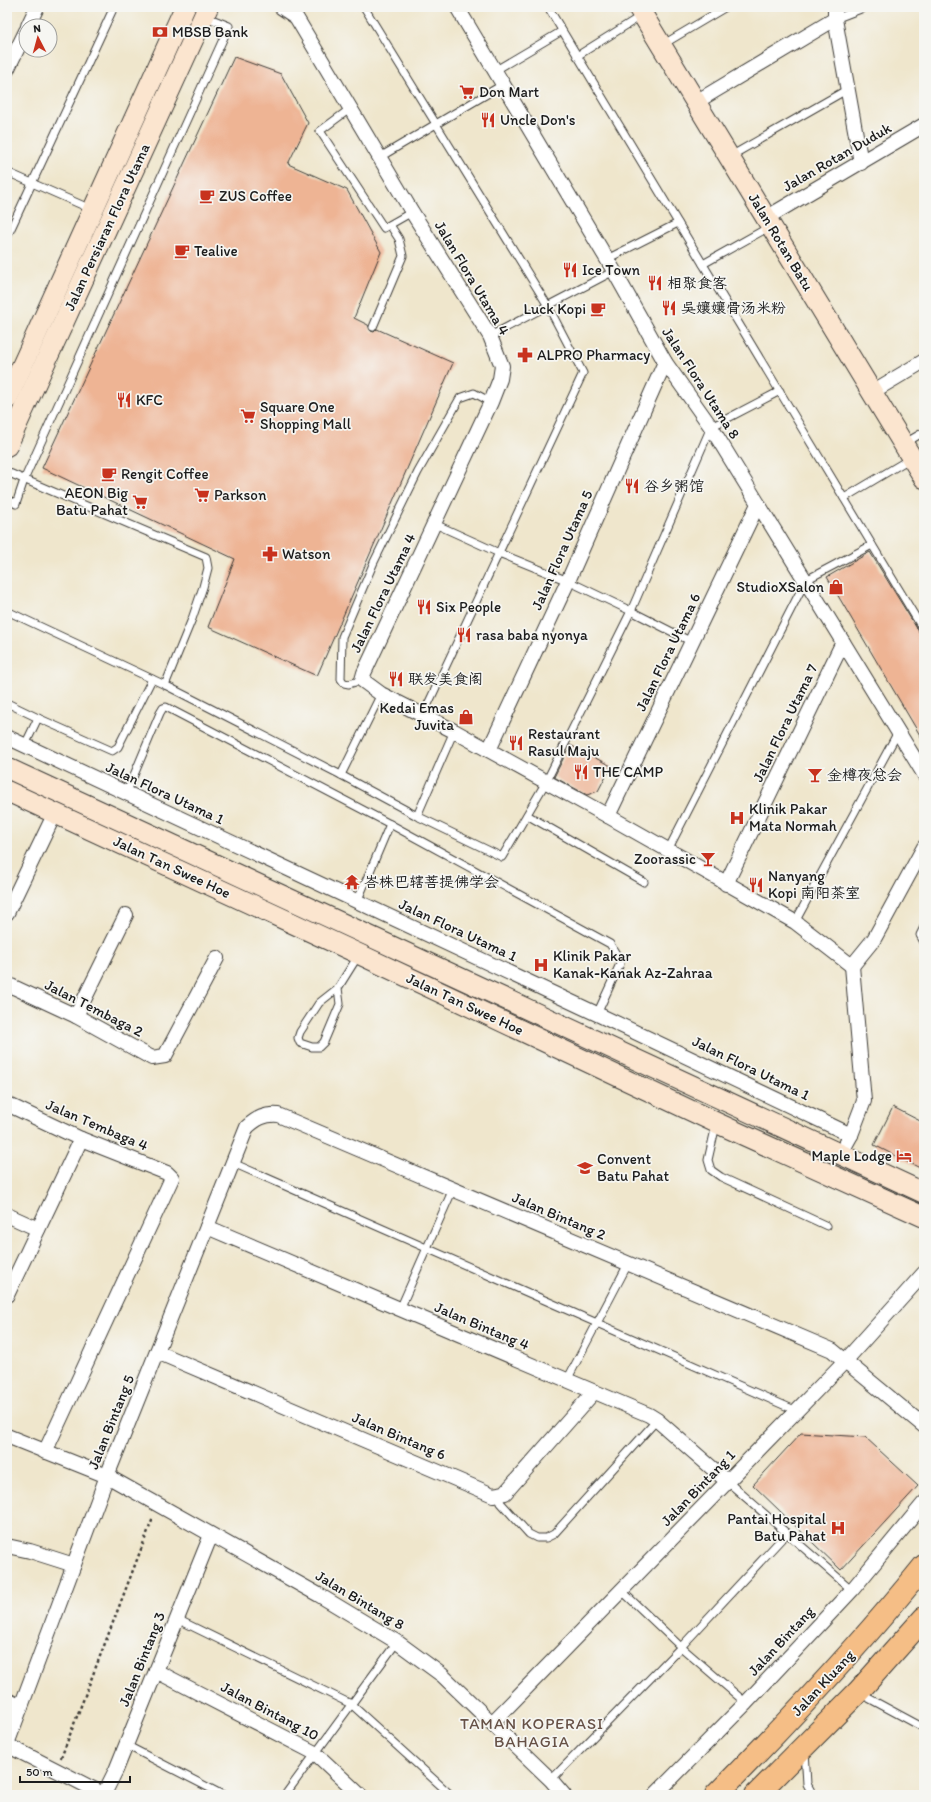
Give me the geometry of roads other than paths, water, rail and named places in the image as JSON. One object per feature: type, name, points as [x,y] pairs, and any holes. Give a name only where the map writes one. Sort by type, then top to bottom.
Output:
[{"type":"highway","name":"Jalan Kluang","points":[[716,1795],[817,1691],[883,1617],[924,1566]]},
{"type":"highway","name":"Jalan Kluang","points":[[756,1795],[858,1692],[924,1618]]},
{"type":"main road","name":"Jalan Persiaran Flora Utama","points":[[7,399],[186,7]]},
{"type":"main road","name":"Jalan Rotan Batu","points":[[641,11],[924,478]]},
{"type":"main road","name":"Jalan Persiaran Flora Utama","points":[[7,446],[206,12]]},
{"type":"main road","name":"Jalan Tan Swee Hoe","points":[[7,768],[924,1194]]},
{"type":"main road","name":"Jalan Tan Swee Hoe","points":[[7,791],[359,954],[717,1123],[924,1217]]},
{"type":"street","points":[[32,18],[37,7]]},
{"type":"street","name":"Jalan Flora Utama 4","points":[[282,7],[296,17],[412,212],[490,336],[502,366],[500,379],[491,402],[363,676]]},
{"type":"street","name":"Jalan Flora Utama 8","points":[[457,7],[496,70],[665,362],[711,428],[806,580],[924,774]]},
{"type":"street","points":[[696,102],[835,13],[861,163]]},
{"type":"street","points":[[7,70],[18,47]]},
{"type":"street","name":"Jalan Rotan Duduk","points":[[769,222],[861,163],[924,125]]},
{"type":"street","points":[[872,392],[924,361]]},
{"type":"street","name":"Jalan Flora Utama 5","points":[[489,750],[568,581],[665,362]]},
{"type":"street","name":"Jalan Flora Utama 6","points":[[608,816],[758,504]]},
{"type":"street","name":"Jalan Flora Utama 7","points":[[726,884],[843,642]]},
{"type":"street","points":[[363,676],[381,694],[489,750],[795,922],[852,966]]},
{"type":"street","name":"Jalan Flora Utama 1","points":[[7,737],[851,1135]]},
{"type":"street","points":[[7,913],[55,813]]},
{"type":"street","points":[[840,1155],[851,1135],[864,1101],[852,966],[874,939],[924,847]]},
{"type":"street","points":[[76,1016],[126,915]]},
{"type":"street","name":"Jalan Tembaga 2","points":[[7,984],[76,1016],[152,1058],[165,1056],[217,958]]},
{"type":"street","name":"Jalan Tembaga 4","points":[[7,1104],[81,1139],[167,1173],[172,1178],[45,1452]]},
{"type":"street","name":"Jalan Bintang 2","points":[[256,1118],[268,1114],[278,1115],[832,1350],[922,1419]]},
{"type":"street","name":"Jalan Bintang 5","points":[[7,1745],[107,1476],[247,1127],[256,1118]]},
{"type":"street","points":[[7,1295],[81,1139]]},
{"type":"street","points":[[7,1215],[38,1229]]},
{"type":"street","name":"Jalan Bintang 4","points":[[207,1227],[658,1420],[728,1482]]},
{"type":"street","name":"Jalan Bintang 1","points":[[492,1723],[846,1360],[924,1273]]},
{"type":"street","name":"Jalan Bintang 6","points":[[157,1352],[493,1495],[498,1494]]},
{"type":"street","points":[[498,1494],[505,1493],[594,1392]]},
{"type":"street","name":"Jalan Bintang 8","points":[[7,1436],[107,1476],[320,1595],[397,1642],[442,1675],[551,1780],[564,1795]]},
{"type":"street","name":"Jalan Bintang","points":[[655,1795],[746,1703],[852,1590],[924,1503]]},
{"type":"street","name":"Jalan Bintang 3","points":[[104,1795],[126,1745],[211,1535]]},
{"type":"street","points":[[7,1546],[30,1550],[74,1565]]},
{"type":"street","name":"Jalan Bintang 10","points":[[156,1671],[315,1754],[360,1795]]},
{"type":"street","points":[[7,1700],[21,1707]]},
{"type":"street","points":[[7,1745],[104,1795]]},
{"type":"lane","points":[[7,237],[114,7]]},
{"type":"lane","points":[[364,7],[548,306],[583,373],[422,714]]},
{"type":"lane","points":[[548,7],[924,631]]},
{"type":"lane","points":[[662,45],[726,7]]},
{"type":"lane","points":[[835,13],[866,7]]},
{"type":"lane","points":[[577,56],[641,11]]},
{"type":"lane","points":[[7,499],[16,504],[24,480],[229,26],[206,12]]},
{"type":"lane","points":[[496,70],[562,30]]},
{"type":"lane","points":[[380,157],[504,84]]},
{"type":"lane","points":[[729,157],[848,89]]},
{"type":"lane","points":[[351,108],[320,131],[384,228],[412,212]]},
{"type":"lane","points":[[7,172],[92,210]]},
{"type":"lane","points":[[703,264],[769,222]]},
{"type":"lane","points":[[490,336],[548,306],[678,223]]},
{"type":"lane","points":[[373,327],[404,256],[399,239],[390,225]]},
{"type":"lane","points":[[7,611],[141,673],[341,775],[417,816],[500,857],[503,856],[546,782],[631,611],[711,428],[780,391]]},
{"type":"lane","points":[[363,676],[349,684],[344,684],[341,679],[342,636],[374,562],[418,472],[460,398],[474,393],[491,402]]},
{"type":"lane","points":[[844,498],[908,451],[924,432]]},
{"type":"lane","points":[[7,472],[206,557],[208,568],[203,587],[165,685]]},
{"type":"lane","points":[[435,524],[499,553],[568,581],[692,642]]},
{"type":"lane","points":[[668,850],[806,580],[872,545]]},
{"type":"lane","points":[[7,703],[112,751],[118,747],[152,679]]},
{"type":"lane","points":[[341,775],[381,694]]},
{"type":"lane","points":[[126,794],[160,713],[163,708],[166,707],[390,824],[610,944],[618,956],[620,964],[597,1014]]},
{"type":"lane","points":[[25,745],[38,718]]},
{"type":"lane","points":[[417,816],[454,731]]},
{"type":"lane","points":[[795,922],[898,732]]},
{"type":"lane","points":[[527,815],[644,882]]},
{"type":"lane","points":[[357,902],[390,824]]},
{"type":"lane","points":[[924,926],[920,935],[924,942]]},
{"type":"lane","points":[[338,988],[340,1004],[324,1042],[319,1047],[312,1047],[300,1043],[298,1038],[300,1032],[319,1003],[338,988],[359,954]]},
{"type":"lane","points":[[717,1123],[708,1160],[711,1170],[721,1178],[827,1226]]},
{"type":"lane","points":[[233,1163],[426,1249],[598,1322],[797,1411]]},
{"type":"lane","points":[[400,1309],[453,1189]]},
{"type":"lane","points":[[567,1380],[628,1264]]},
{"type":"lane","points":[[498,1494],[501,1503],[529,1534],[537,1538],[546,1538],[554,1534],[658,1420]]},
{"type":"lane","points":[[728,1482],[852,1590]]},
{"type":"lane","points":[[551,1780],[681,1647],[787,1533]]},
{"type":"lane","points":[[622,1591],[681,1647],[746,1703]]},
{"type":"lane","points":[[177,1619],[351,1704],[451,1795]]},
{"type":"lane","points":[[285,1795],[397,1642]]},
{"type":"lane","points":[[858,1692],[924,1728]]},
{"type":"lane","points":[[126,1745],[224,1795]]},
{"type":"lane","points":[[805,1745],[807,1784],[813,1795]]},
{"type":"place","name":"MBSB Bank","points":[[160,32]]},
{"type":"place","name":"Don Mart","points":[[467,92]]},
{"type":"place","name":"Uncle Don's","points":[[488,120]]},
{"type":"place","name":"ZUS Coffee","points":[[207,196]]},
{"type":"place","name":"Tealive","points":[[182,251]]},
{"type":"place","name":"Ice Town","points":[[570,270]]},
{"type":"place","name":"相聚食客","points":[[655,283]]},
{"type":"place","name":"吴孃孃骨汤米粉","points":[[669,308]]},
{"type":"place","name":"Luck Kopi","points":[[598,309]]},
{"type":"place","name":"ALPRO Pharmacy","points":[[525,355]]},
{"type":"place","name":"KFC","points":[[124,400]]},
{"type":"place","name":"Square One Shopping Mall","points":[[248,416]]},
{"type":"place","name":"Rengit Coffee","points":[[109,474]]},
{"type":"place","name":"谷乡粥馆","points":[[632,486]]},
{"type":"place","name":"Parkson","points":[[202,495]]},
{"type":"place","name":"AEON Big Batu Pahat","points":[[140,502]]},
{"type":"place","name":"Watson","points":[[270,554]]},
{"type":"place","name":"StudioXSalon","points":[[836,587]]},
{"type":"place","name":"Six People","points":[[424,607]]},
{"type":"place","name":"rasa baba nyonya","points":[[464,635]]},
{"type":"place","name":"联发美食阁","points":[[396,679]]},
{"type":"place","name":"Kedai Emas Juvita","points":[[466,717]]},
{"type":"place","name":"Restaurant Rasul Maju","points":[[516,743]]},
{"type":"place","name":"THE CAMP","points":[[581,772]]},
{"type":"place","name":"金樽夜总会","points":[[815,775]]},
{"type":"place","name":"Klinik Pakar Mata Normah","points":[[737,818]]},
{"type":"place","name":"Zoorassic","points":[[708,859]]},
{"type":"place","name":"峇株巴辖菩提佛学会","points":[[352,882]]},
{"type":"place","name":"Nanyang Kopi 南阳茶室","points":[[756,885]]},
{"type":"place","name":"Klinik Pakar Kanak-Kanak Az-Zahraa","points":[[541,965]]},
{"type":"place","name":"Maple Lodge","points":[[904,1156]]},
{"type":"place","name":"Convent Batu Pahat","points":[[585,1168]]},
{"type":"place","name":"Pantai Hospital Batu Pahat","points":[[838,1528]]},
{"type":"district","name":"TAMAN KOPERASI BAHAGIA","points":[[532,1732]]}]
